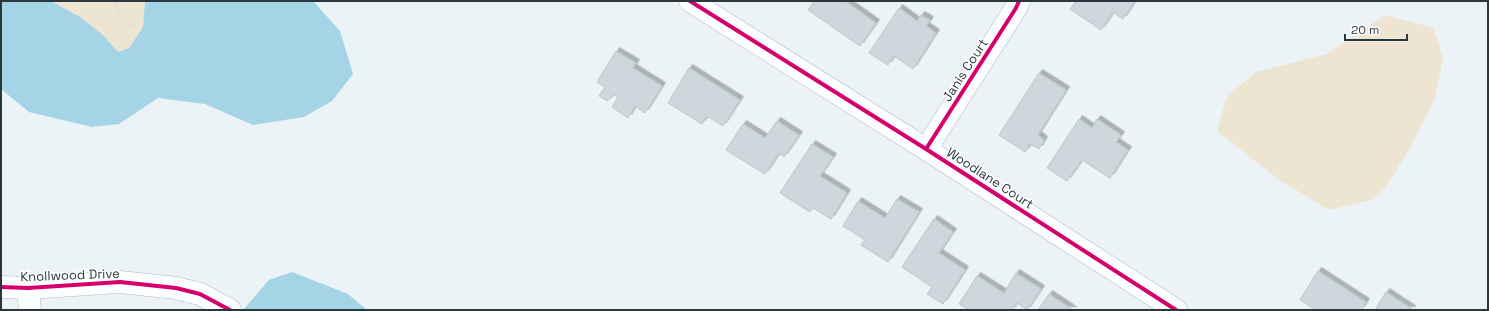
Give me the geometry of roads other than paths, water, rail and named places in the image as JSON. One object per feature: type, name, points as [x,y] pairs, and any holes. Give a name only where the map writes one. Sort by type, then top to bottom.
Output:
[{"type":"street","name":"Woodlane Court","points":[[690,1],[926,149],[1176,310]]},
{"type":"street","name":"Janis Court","points":[[926,149],[1019,1]]},
{"type":"street","name":"Knollwood Drive","points":[[1,287],[28,288],[120,282],[176,288],[200,294],[230,310]]},
{"type":"street","name":"Knollwood Drive","points":[[28,288],[30,310]]},
{"type":"water","points":[[1,1],[51,1],[80,17],[103,35],[118,52],[129,48],[143,27],[145,1],[313,1],[340,31],[353,74],[332,101],[304,117],[253,125],[205,104],[158,98],[119,124],[92,127],[29,112],[1,89]]},
{"type":"water","points":[[292,272],[348,294],[367,310],[243,310],[269,280]]}]
